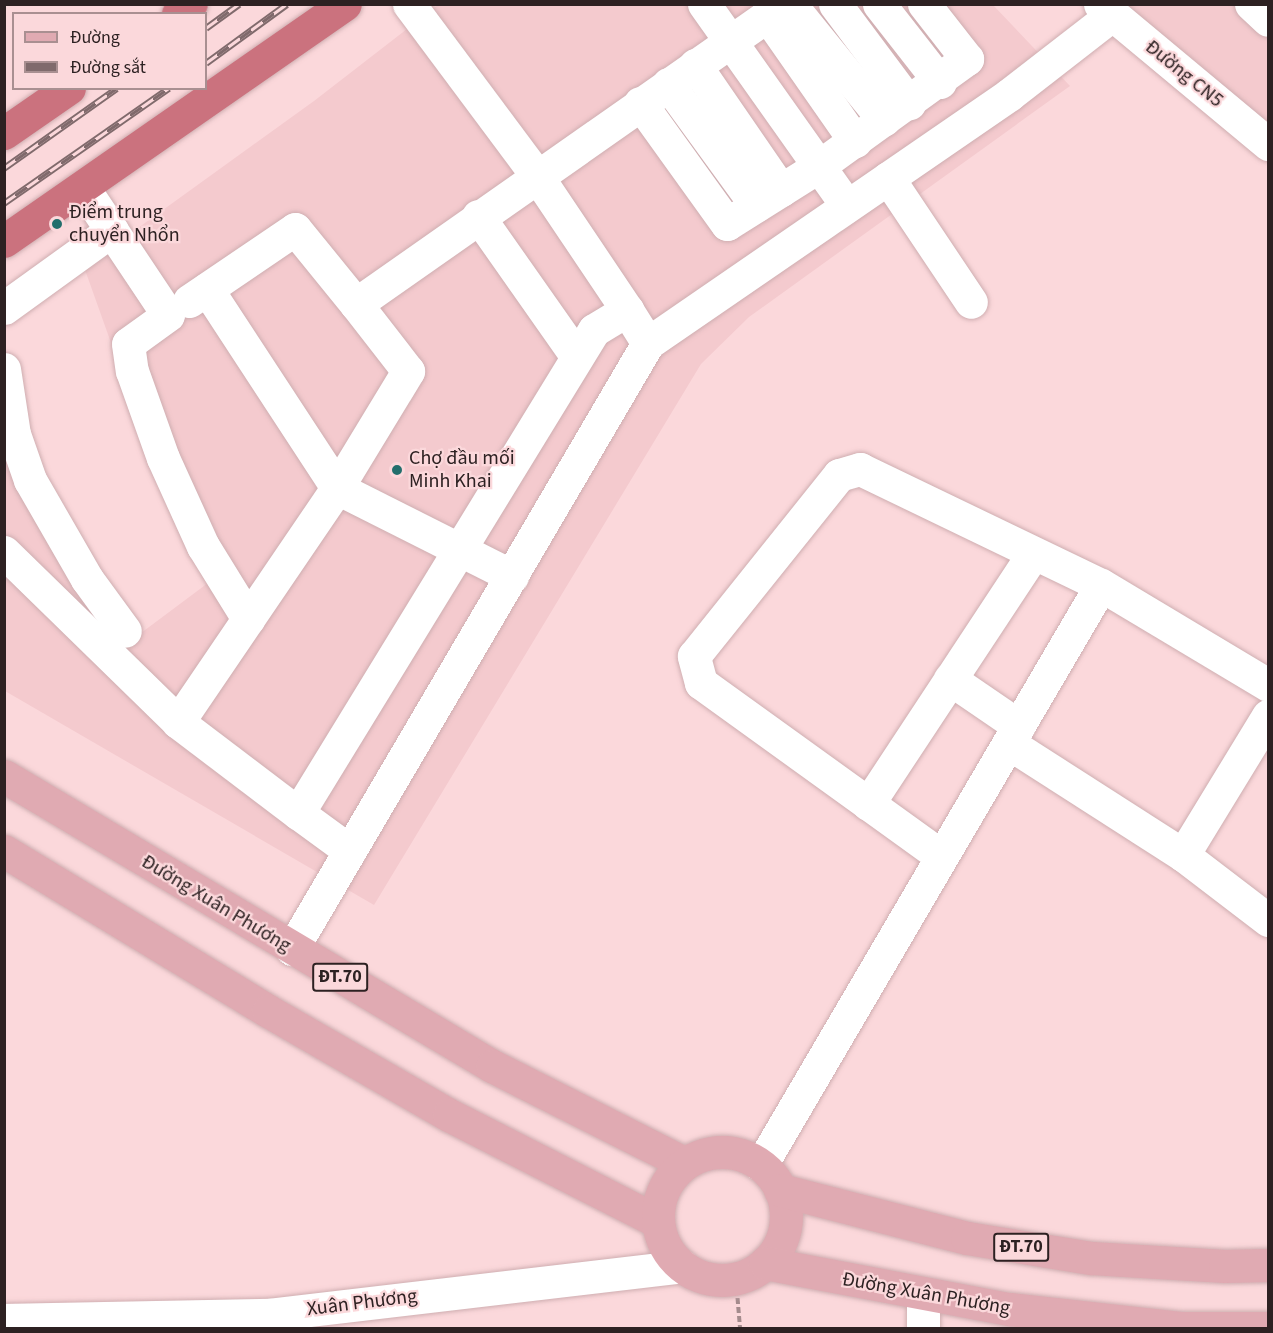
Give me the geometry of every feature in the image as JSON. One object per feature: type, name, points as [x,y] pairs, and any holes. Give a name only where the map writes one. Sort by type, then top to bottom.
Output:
[{"type":"highway","points":[[4,241],[84,189],[345,4]]},
{"type":"highway","points":[[4,133],[66,90]]},
{"type":"main road","name":"Đường Xuân Phương","points":[[4,776],[492,1066],[684,1163]]},
{"type":"main road","points":[[4,851],[268,1011],[449,1115],[657,1221]]},
{"type":"main road","points":[[723,1152],[743,1155],[770,1178],[786,1220],[782,1240],[765,1263],[736,1280],[714,1281],[693,1275],[682,1266],[663,1243],[657,1221],[660,1199],[669,1180],[684,1163],[703,1154],[723,1152]]},
{"type":"main road","name":"ĐT.70","points":[[770,1178],[967,1238],[1091,1258],[1225,1266],[1269,1265]]},
{"type":"main road","name":"Đường Xuân Phương","points":[[765,1263],[923,1295],[1100,1321],[1180,1328],[1269,1329]]},
{"type":"street","points":[[409,4],[537,176],[648,343]]},
{"type":"street","points":[[704,4],[848,206]]},
{"type":"street","points":[[835,4],[897,112]]},
{"type":"street","points":[[879,4],[940,82]]},
{"type":"street","points":[[640,103],[727,224],[819,166],[940,82],[967,59],[924,4]]},
{"type":"street","points":[[1251,4],[1269,20]]},
{"type":"street","points":[[356,304],[771,10]]},
{"type":"street","points":[[771,10],[897,112]]},
{"type":"street","points":[[771,10],[855,141]]},
{"type":"street","points":[[292,949],[648,343],[1010,94],[1106,10]]},
{"type":"street","name":"Đường CN5","points":[[1106,10],[1269,144]]},
{"type":"street","points":[[695,65],[768,198]]},
{"type":"street","points":[[668,84],[768,198]]},
{"type":"street","points":[[888,178],[971,302]]},
{"type":"street","points":[[84,189],[168,315]]},
{"type":"street","points":[[478,216],[577,357]]},
{"type":"street","points":[[177,722],[248,619],[337,488],[408,371],[295,229],[128,344],[132,371],[163,458],[203,546],[248,619]]},
{"type":"street","points":[[4,308],[112,230]]},
{"type":"street","points":[[207,289],[337,488],[512,576]]},
{"type":"street","points":[[298,813],[594,330],[627,310]]},
{"type":"street","points":[[4,369],[14,434],[30,480],[87,579],[125,631]]},
{"type":"street","points":[[941,856],[701,683],[694,656],[839,475],[860,469],[1101,585],[1269,685]]},
{"type":"street","points":[[4,552],[177,722],[351,851]]},
{"type":"street","points":[[868,804],[1033,554]]},
{"type":"street","points":[[770,1178],[869,986],[941,856],[1015,735],[1101,585]]},
{"type":"street","points":[[950,679],[1015,735],[1183,855],[1269,920]]},
{"type":"street","points":[[1183,855],[1269,716]]},
{"type":"street","name":"Xuân Phương","points":[[4,1320],[268,1315],[303,1319],[682,1266]]},
{"type":"street","points":[[923,1295],[923,1329]]},
{"type":"path","points":[[736,1280],[740,1329]]},
{"type":"shaded area","name":"Chợ đầu mối Minh Khai","points":[[438,5],[993,5],[1070,86],[749,317],[701,364],[374,905],[5,691],[4,409],[129,642],[212,580],[141,427],[84,267],[314,101]]},
{"type":"shaded area","points":[[1119,5],[1268,5],[1268,131]]},
{"type":"railway","points":[[207,27],[239,4]]},
{"type":"railway","points":[[207,62],[287,4]]},
{"type":"railway","points":[[4,168],[114,90]]},
{"type":"railway","points":[[4,203],[166,90]]},
{"type":"place","name":"Điểm trung chuyển Nhổn","points":[[57,224]]},
{"type":"place","name":"Chợ đầu mối Minh Khai","points":[[397,470]]}]
